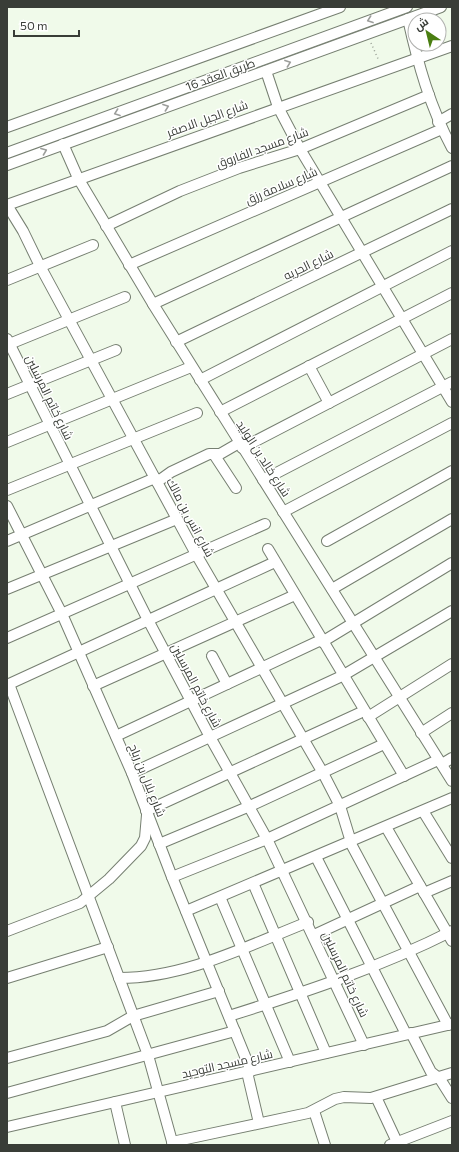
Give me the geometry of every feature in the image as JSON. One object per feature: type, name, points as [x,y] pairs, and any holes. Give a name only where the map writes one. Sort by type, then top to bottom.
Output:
[{"type":"street","points":[[7,127],[340,7]]},
{"type":"street","name":"طريق العقد 16","points":[[7,153],[407,7]]},
{"type":"street","name":"طريق العقد 16","points":[[427,12],[441,7]]},
{"type":"street","name":"طريق العقد 16","points":[[7,165],[407,19]]},
{"type":"street","name":"شارع الجبل الاصفر","points":[[7,205],[78,178],[452,46]]},
{"type":"street","points":[[415,52],[440,126],[452,148]]},
{"type":"street","points":[[266,71],[278,107],[300,148],[384,286],[423,354],[447,384],[452,402]]},
{"type":"street","name":"شارع مسجد الفاروق","points":[[106,226],[180,191],[239,168],[300,148],[429,95]]},
{"type":"street","name":"شارع سلامة رزق","points":[[129,265],[320,182],[440,126],[452,114]]},
{"type":"street","name":"شارع خالد بن الوليد","points":[[63,144],[78,178],[176,342],[452,781]]},
{"type":"street","points":[[153,304],[452,166]]},
{"type":"street","name":"شارع انس بن مالك","points":[[7,205],[23,231],[40,266],[196,554],[323,774],[340,806],[350,842],[382,904],[450,1024]]},
{"type":"street","name":"شارع الحريه","points":[[176,342],[452,210]]},
{"type":"street","points":[[7,280],[93,246]]},
{"type":"street","points":[[200,380],[452,252]]},
{"type":"street","points":[[220,412],[452,293]]},
{"type":"street","points":[[8,342],[69,320],[125,297]]},
{"type":"street","points":[[7,541],[156,480],[208,454],[215,456],[241,445],[330,402],[452,339]]},
{"type":"street","name":"شارع خاتم المرسلين","points":[[8,342],[148,620],[210,737],[250,806],[267,839],[308,922],[364,1045]]},
{"type":"street","points":[[7,394],[116,350]]},
{"type":"street","points":[[309,366],[330,402]]},
{"type":"street","points":[[7,442],[192,367]]},
{"type":"street","points":[[263,480],[447,384]]},
{"type":"street","points":[[7,490],[197,413]]},
{"type":"street","points":[[283,512],[452,423]]},
{"type":"street","points":[[215,456],[236,488]]},
{"type":"street","points":[[327,542],[452,471]]},
{"type":"street","name":"شارع بلال بن رباح","points":[[7,506],[62,614],[132,773],[172,877],[235,1031],[249,1071],[259,1123]]},
{"type":"street","points":[[7,589],[110,545],[177,519]]},
{"type":"street","points":[[332,589],[452,519]]},
{"type":"street","points":[[7,638],[265,524]]},
{"type":"street","points":[[268,549],[342,676],[404,776]]},
{"type":"street","points":[[275,562],[8,685],[148,1055],[172,1144],[314,1111],[335,1099],[376,1097],[452,1073]]},
{"type":"street","points":[[116,736],[322,641],[452,563]]},
{"type":"street","points":[[93,686],[295,595]]},
{"type":"street","points":[[132,773],[342,676],[452,611]]},
{"type":"street","points":[[212,656],[228,684]]},
{"type":"street","points":[[7,931],[80,903],[109,879],[142,846],[145,838],[147,813],[230,772],[303,739],[366,714],[400,697],[452,664]]},
{"type":"street","points":[[421,733],[452,713]]},
{"type":"street","points":[[159,844],[323,774],[384,744]]},
{"type":"street","points":[[172,877],[267,839],[404,776],[452,758]]},
{"type":"street","points":[[186,911],[452,798]]},
{"type":"street","points":[[423,811],[452,858]]},
{"type":"street","points":[[229,1016],[300,994],[372,967],[450,935],[386,827]]},
{"type":"street","points":[[316,857],[408,1034],[431,1072],[438,1077],[452,1098]]},
{"type":"street","points":[[314,935],[382,904],[422,890],[452,882]]},
{"type":"street","points":[[252,884],[326,1053]]},
{"type":"street","points":[[220,897],[290,1062]]},
{"type":"street","points":[[119,978],[144,978],[167,974],[207,961],[308,922]]},
{"type":"street","points":[[7,978],[108,948]]},
{"type":"street","points":[[7,1058],[107,1031],[133,1016],[219,991]]},
{"type":"street","name":"شارع مسجد التوحيد","points":[[7,1127],[450,1024]]},
{"type":"street","points":[[7,1093],[235,1031]]},
{"type":"street","points":[[376,1097],[394,1144],[452,1121]]},
{"type":"street","points":[[115,1102],[125,1145]]},
{"type":"street","points":[[314,1111],[326,1145]]},
{"type":"path","points":[[368,34],[383,71]]}]
